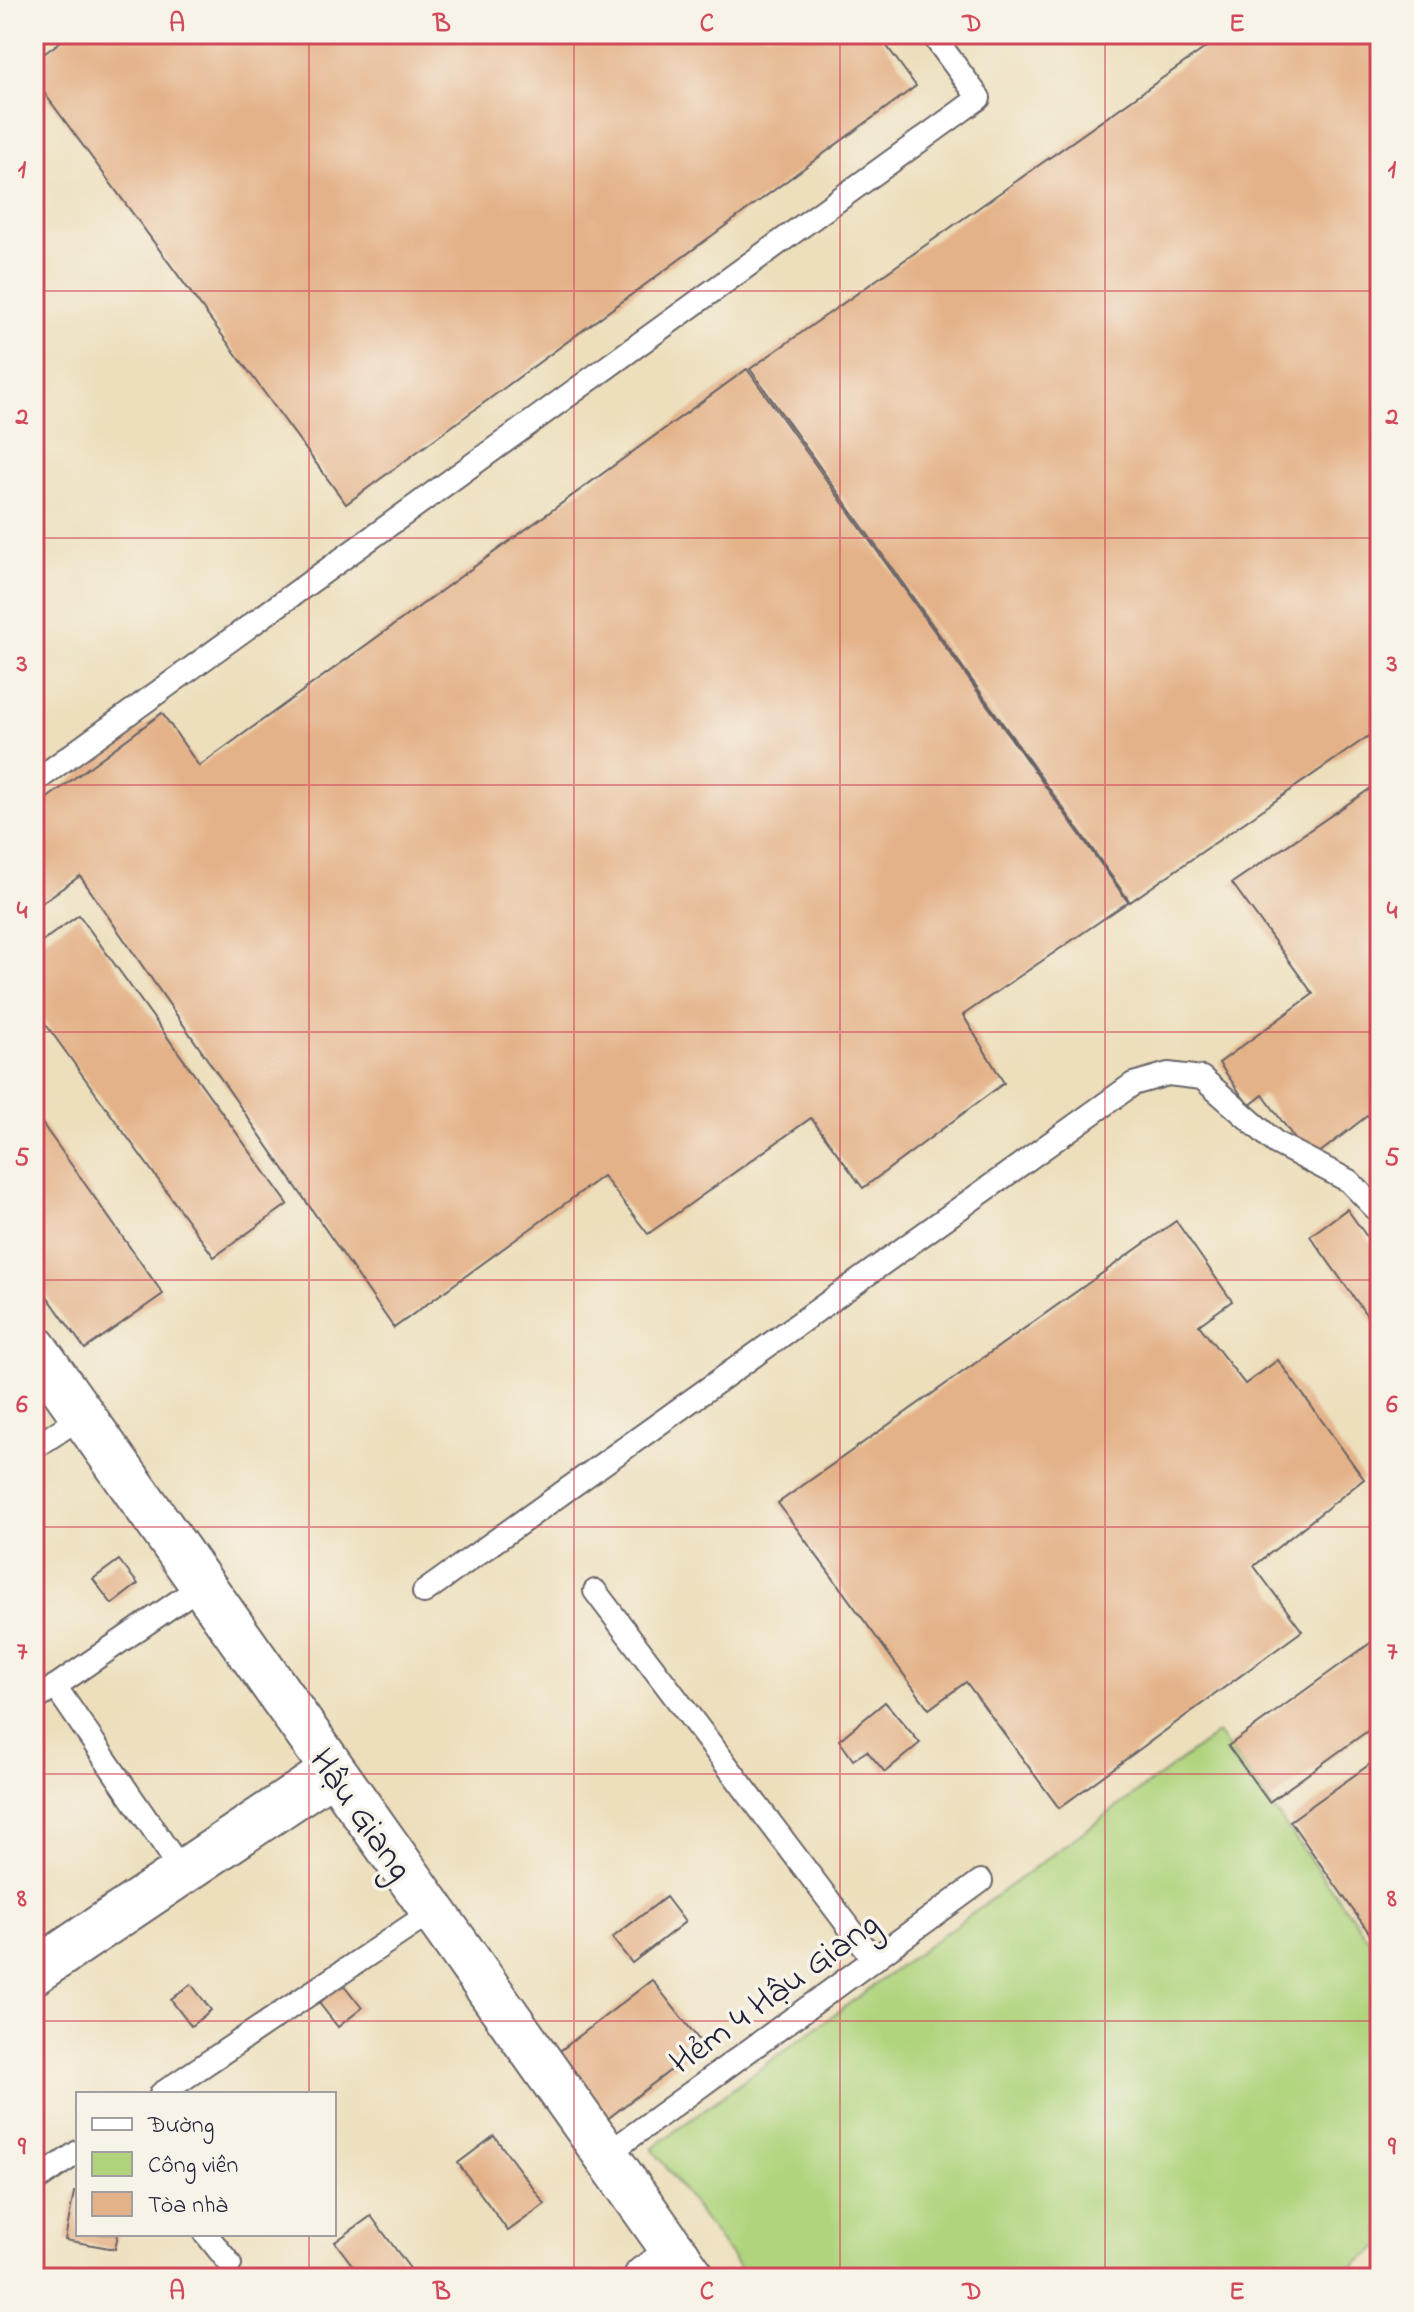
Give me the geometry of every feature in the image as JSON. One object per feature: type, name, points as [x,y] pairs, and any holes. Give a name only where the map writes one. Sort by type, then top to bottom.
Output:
[{"type":"street","name":"Hậu Giang","points":[[34,1347],[606,2155],[672,2271]]},
{"type":"street","points":[[37,1961],[182,1871],[333,1771]]},
{"type":"lane","points":[[34,782],[979,98],[932,34]]},
{"type":"lane","points":[[424,1592],[1133,1084],[1168,1074],[1202,1078],[1276,1143],[1349,1181],[1380,1213]]},
{"type":"lane","points":[[34,1448],[82,1416]]},
{"type":"lane","points":[[34,1701],[202,1585]]},
{"type":"lane","points":[[595,1591],[874,1960]]},
{"type":"lane","points":[[55,1686],[182,1871]]},
{"type":"lane","name":"Hẻm 4 Hậu Giang","points":[[606,2155],[981,1881]]},
{"type":"lane","points":[[164,2092],[433,1911]]},
{"type":"lane","points":[[34,2182],[76,2153]]},
{"type":"lane","points":[[208,2236],[230,2264]]},
{"type":"green space","points":[[1218,1733],[1380,1955],[1380,2246],[1337,2278],[747,2278],[652,2148]]},
{"type":"building","points":[[71,34],[878,34],[916,86],[346,504],[34,79],[34,61]]},
{"type":"building","points":[[1225,34],[1380,34],[1380,728],[1130,902],[750,369]]},
{"type":"building","points":[[747,369],[1128,902],[963,1015],[1004,1083],[863,1188],[811,1118],[648,1234],[603,1176],[394,1328],[80,876],[34,908],[34,808],[162,713],[199,766]]},
{"type":"building","points":[[1380,782],[1380,1106],[1310,1160],[1263,1095],[1249,1106],[1219,1063],[1313,994],[1232,883]]},
{"type":"building","points":[[79,915],[288,1204],[214,1257],[34,1008],[34,947]]},
{"type":"building","points":[[34,1112],[163,1294],[85,1349],[34,1278]]},
{"type":"building","points":[[1347,1209],[1380,1255],[1378,1331],[1310,1236]]},
{"type":"building","points":[[1176,1221],[1232,1301],[1199,1325],[1245,1384],[1278,1360],[1364,1479],[1254,1566],[1302,1631],[1059,1808],[966,1682],[929,1709],[778,1503]]},
{"type":"building","points":[[119,1560],[138,1584],[112,1604],[93,1579]]},
{"type":"building","points":[[1380,1636],[1380,1722],[1269,1802],[1228,1746]]},
{"type":"building","points":[[885,1702],[920,1743],[885,1772],[867,1751],[853,1760],[839,1740]]},
{"type":"building","points":[[1380,1757],[1380,1948],[1290,1821]]},
{"type":"building","points":[[666,1897],[685,1922],[632,1963],[612,1938]]},
{"type":"building","points":[[652,1980],[703,2045],[606,2120],[556,2054]]},
{"type":"building","points":[[191,1984],[211,2010],[191,2026],[171,2000]]},
{"type":"building","points":[[343,1984],[362,2008],[338,2027],[319,2003]]},
{"type":"building","points":[[494,2136],[545,2204],[508,2231],[458,2163]]},
{"type":"building","points":[[74,2192],[76,2236],[118,2236],[115,2249],[65,2240]]},
{"type":"building","points":[[371,2216],[417,2278],[362,2278],[335,2242]]}]
